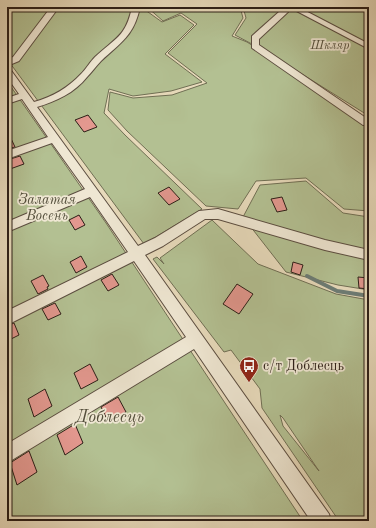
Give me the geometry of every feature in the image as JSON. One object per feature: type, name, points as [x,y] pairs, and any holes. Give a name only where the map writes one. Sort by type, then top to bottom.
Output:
[{"type":"street","points":[[7,63],[16,59],[55,7]]},
{"type":"street","points":[[7,101],[54,99],[67,91],[82,79],[97,61],[129,31],[134,19],[136,7]]},
{"type":"street","points":[[284,7],[284,12],[255,38],[255,46],[366,123]]},
{"type":"street","points":[[293,7],[369,47]]},
{"type":"street","points":[[7,71],[136,252],[322,521]]},
{"type":"street","points":[[7,155],[55,138]]},
{"type":"street","points":[[7,227],[92,191]]},
{"type":"street","points":[[7,318],[136,252],[159,242],[203,214],[218,214],[325,245],[369,255]]},
{"type":"street","points":[[7,454],[196,339]]},
{"type":"green space","points":[[7,7],[141,7],[162,22],[180,15],[194,25],[165,54],[202,82],[171,91],[133,96],[109,89],[104,113],[202,209],[144,244],[7,59]]},
{"type":"green space","points":[[147,7],[240,7],[243,18],[232,36],[247,42],[369,120],[369,211],[344,209],[306,178],[256,181],[238,209],[206,206],[127,131],[108,110],[110,92],[133,98],[172,95],[207,83],[168,53],[197,24],[181,13],[163,21]]},
{"type":"green space","name":"Шкляр","points":[[243,7],[369,7],[369,116],[265,51],[235,35],[246,18]]},
{"type":"green space","name":"Доблесць","points":[[7,81],[106,223],[303,521],[7,521]]},
{"type":"green space","points":[[306,181],[343,213],[369,217],[369,290],[338,285],[286,272],[243,217],[260,185]]},
{"type":"green space","points":[[212,220],[258,264],[336,294],[369,300],[369,521],[339,521],[262,408],[260,389],[231,350],[224,352],[153,259],[157,257],[164,264],[160,258]],"holes":[[[280,415],[319,471],[283,426]]]},
{"type":"building","points":[[88,115],[97,127],[84,132],[75,120]]},
{"type":"building","points":[[7,130],[15,147],[7,149]]},
{"type":"building","points":[[20,156],[24,164],[10,169],[7,160]]},
{"type":"building","points":[[169,187],[180,199],[169,205],[158,193]]},
{"type":"building","points":[[282,197],[287,210],[277,212],[271,199]]},
{"type":"building","points":[[79,215],[85,225],[75,230],[69,220]]},
{"type":"building","points":[[81,256],[87,267],[76,273],[70,262]]},
{"type":"building","points":[[293,262],[303,265],[300,275],[291,272]]},
{"type":"building","points":[[112,274],[119,285],[108,291],[101,280]]},
{"type":"building","points":[[43,275],[49,286],[47,287],[48,289],[38,294],[31,281]]},
{"type":"building","points":[[358,277],[369,278],[369,289],[359,288]]},
{"type":"building","points":[[237,284],[253,294],[239,314],[223,304]]},
{"type":"building","points":[[55,303],[61,314],[48,320],[42,309]]},
{"type":"building","points":[[14,323],[19,335],[7,341],[7,326]]},
{"type":"building","points":[[90,364],[98,380],[81,389],[74,373]]},
{"type":"building","points":[[45,389],[52,406],[34,417],[28,399]]},
{"type":"building","points":[[118,397],[126,412],[109,423],[101,407]]},
{"type":"building","points":[[75,424],[83,443],[65,455],[57,435]]},
{"type":"building","points":[[29,451],[37,472],[17,485],[10,463]]},
{"type":"waterway","points":[[307,276],[337,291],[369,296]]},
{"type":"place","name":"с/т Доблесць","points":[[249,383]]},
{"type":"park label","name":"Залатая Восень","points":[[47,208]]}]
